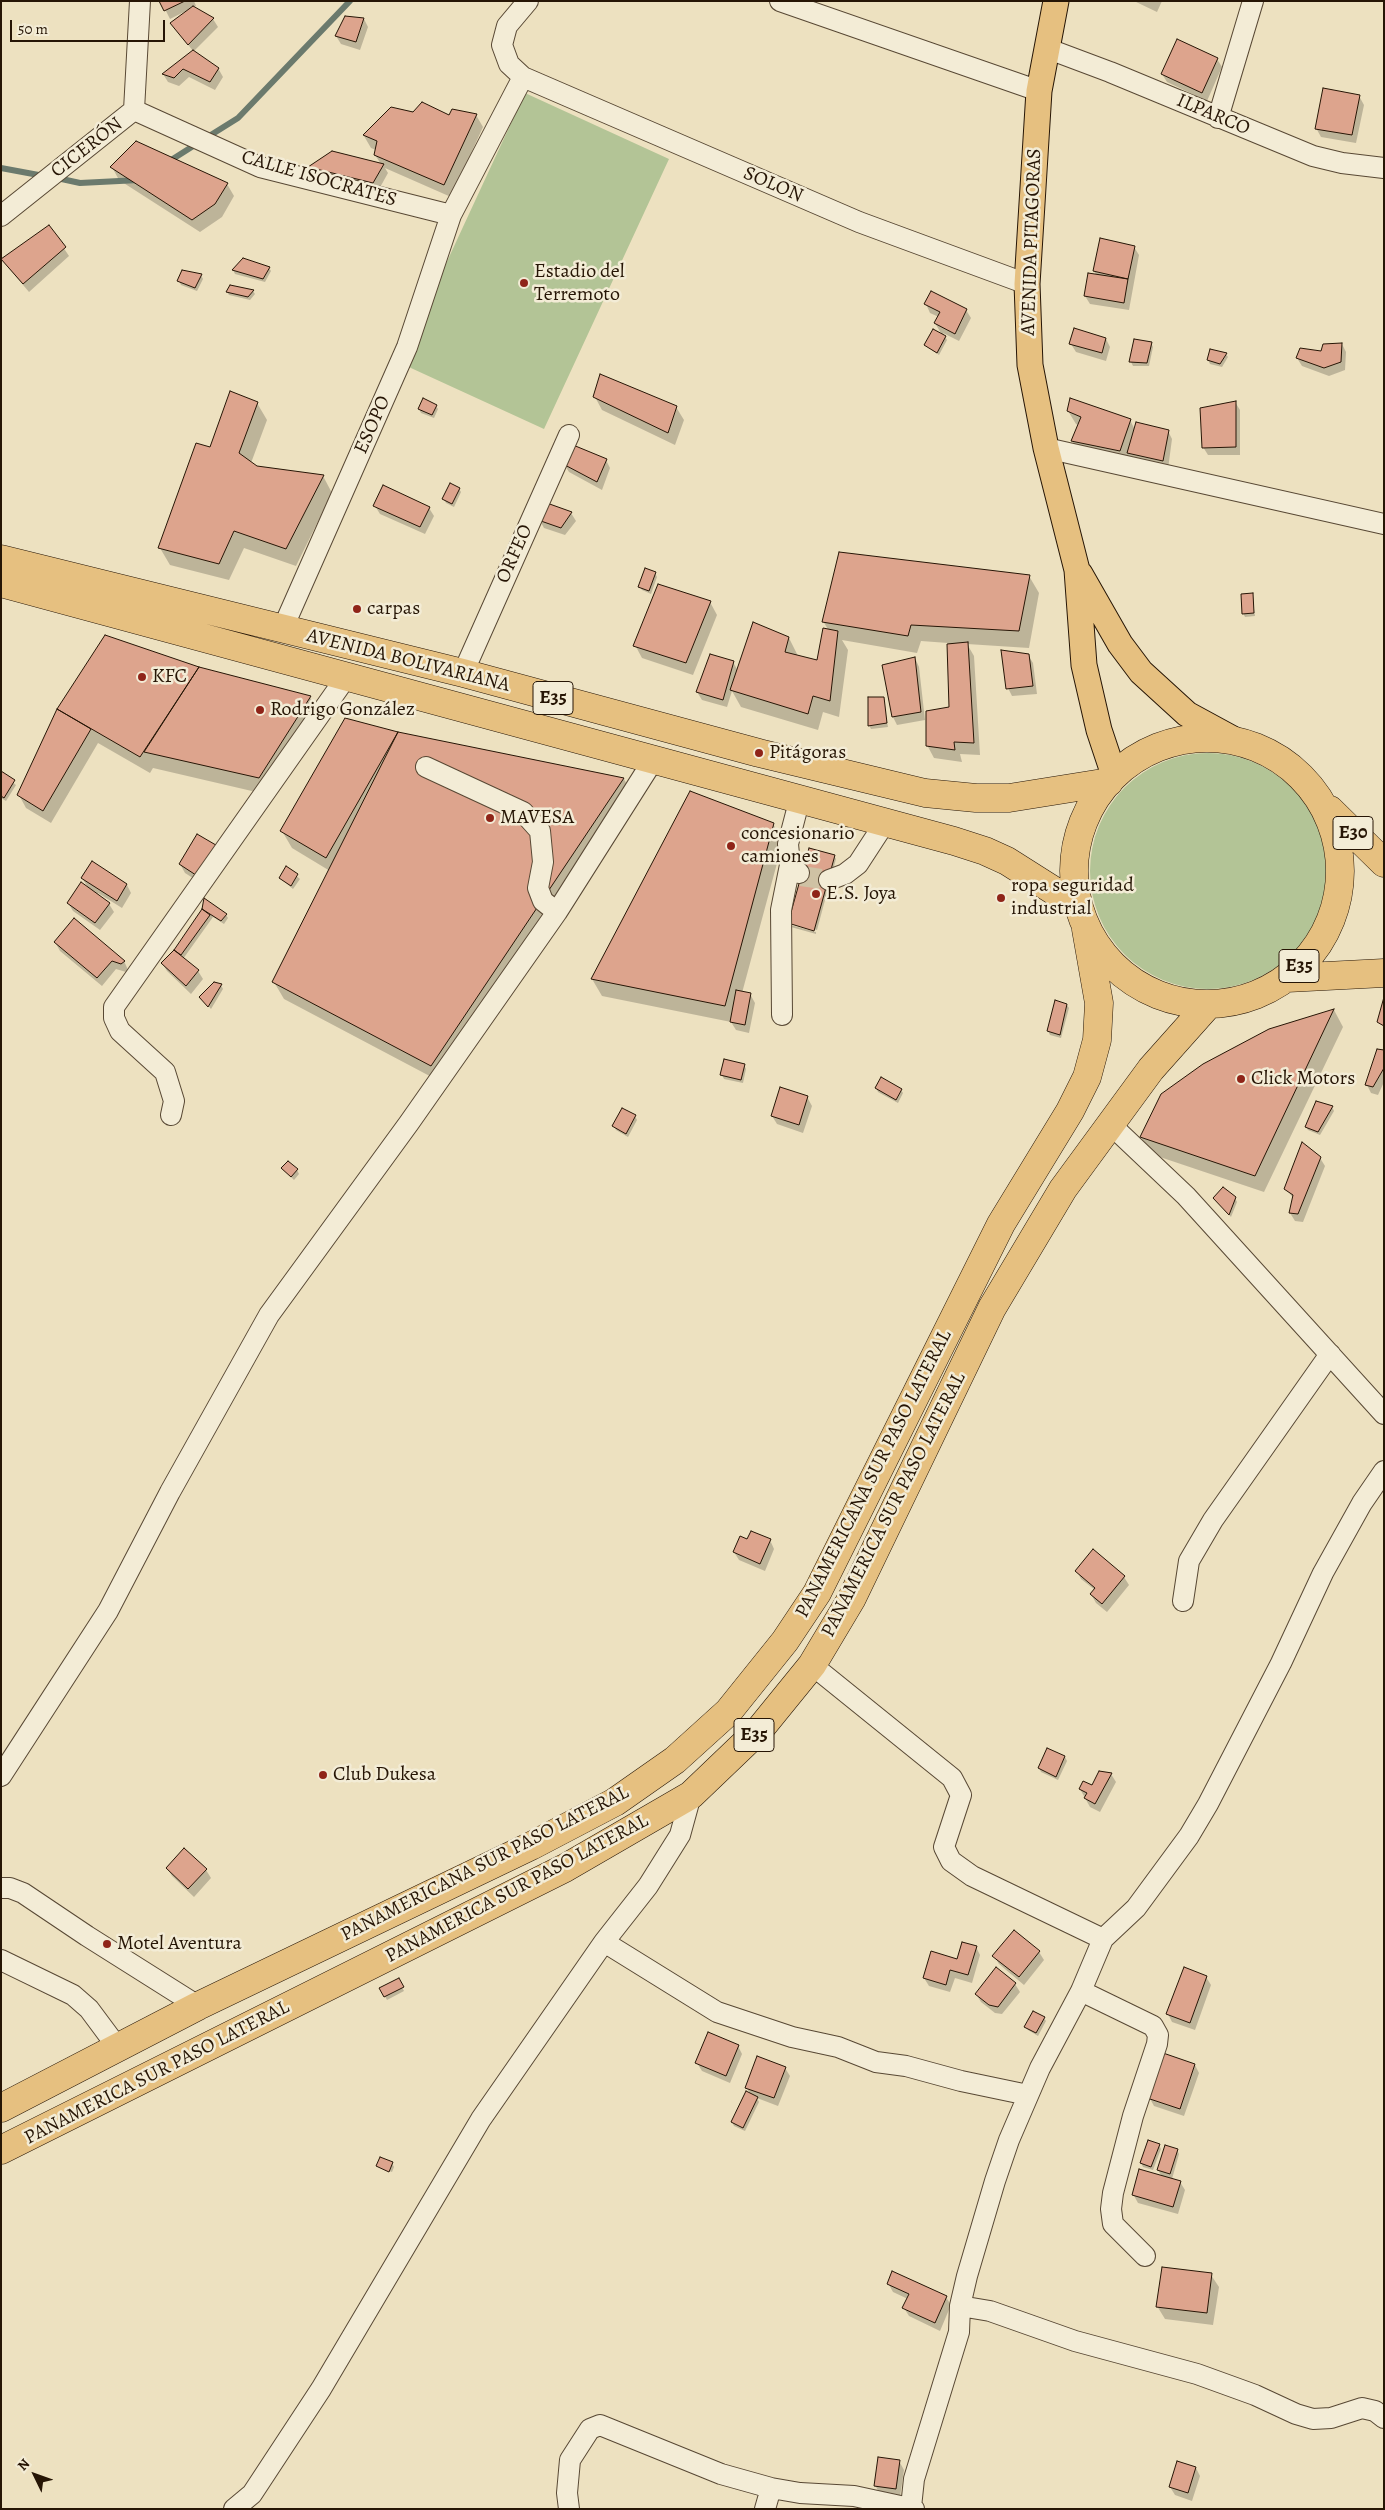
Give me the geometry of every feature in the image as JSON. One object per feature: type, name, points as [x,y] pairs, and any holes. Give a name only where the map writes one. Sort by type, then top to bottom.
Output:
[{"type":"highway","name":"AVENIDA BOLIVARIANA","points":[[1,560],[463,673],[759,753],[925,792],[976,798],[1009,798],[1111,779]]},
{"type":"highway","name":"AVENIDA BOLIVARIANA","points":[[1,582],[886,821],[985,851],[1032,876],[1082,917]]},
{"type":"highway","name":"E35","points":[[1201,737],[1233,739],[1260,748],[1284,761],[1306,780],[1323,803],[1337,839],[1341,878],[1333,916],[1314,950],[1287,978],[1263,993],[1236,1002],[1208,1005],[1170,1000],[1136,985],[1107,960],[1082,917],[1073,869],[1078,835],[1092,803],[1111,779],[1139,756],[1169,743],[1201,737]]},
{"type":"highway","name":"E30","points":[[1323,803],[1384,863]]},
{"type":"highway","name":"PANAMERICANA SUR PASO LATERAL","points":[[1,2108],[198,2006],[531,1846],[615,1802],[675,1760],[728,1712],[785,1641],[817,1593],[1001,1224],[1070,1111],[1087,1077],[1097,1040],[1099,1003],[1082,917]]},
{"type":"highway","points":[[1287,978],[1384,973]]},
{"type":"highway","name":"PANAMERICA SUR PASO LATERAL","points":[[1,2150],[565,1868],[691,1795],[760,1729],[812,1665],[852,1598],[992,1308],[1063,1189],[1151,1069],[1208,1005]]},
{"type":"main road","name":"AVENIDA PITAGORAS","points":[[1056,1],[1038,91],[1027,284],[1030,365],[1046,448],[1077,570],[1084,666],[1111,779]]},
{"type":"main road","name":"AVENIDA PITAGORAS","points":[[1077,570],[1120,644],[1141,672],[1187,714],[1233,739]]},
{"type":"street","name":"CICERÓN","points":[[1,216],[134,110],[140,1]]},
{"type":"street","points":[[523,77],[509,64],[502,45],[507,26],[528,1]]},
{"type":"street","points":[[780,1],[1038,91]]},
{"type":"street","points":[[1218,118],[1253,1]]},
{"type":"street","name":"ILPARCO","points":[[1046,48],[1110,72],[1313,156],[1342,163],[1384,168]]},
{"type":"street","name":"ESOPO","points":[[282,630],[408,347],[451,215],[523,77]]},
{"type":"street","name":"SOLON","points":[[523,77],[859,222],[1027,284]]},
{"type":"street","name":"CALLE ISOCRATES","points":[[134,110],[260,167],[451,215]]},
{"type":"street","name":"ORFEO","points":[[463,673],[569,434]]},
{"type":"street","points":[[1046,448],[1384,524]]},
{"type":"street","points":[[171,1115],[174,1101],[165,1072],[120,1031],[114,1018],[114,1007],[347,676]]},
{"type":"street","points":[[1,1776],[108,1610],[170,1492],[269,1315],[409,1123],[557,912],[654,759]]},
{"type":"street","points":[[426,767],[523,812],[540,831],[543,862],[538,888],[543,901],[557,912]]},
{"type":"street","points":[[782,1014],[781,910],[796,870],[788,844],[800,798]]},
{"type":"street","points":[[829,880],[845,874],[858,864],[886,821]]},
{"type":"street","points":[[1110,1124],[1186,1196],[1384,1414]]},
{"type":"street","points":[[1182,1601],[1189,1561],[1213,1520],[1330,1354]]},
{"type":"street","points":[[569,2509],[567,2494],[570,2460],[586,2433],[600,2424],[721,2474],[771,2488],[800,2493],[854,2496],[872,2505],[912,2508],[914,2479],[959,2332],[960,2306],[995,2181],[1009,2140],[1028,2095],[1081,1991],[1103,1939],[1136,1908],[1194,1828],[1226,1772],[1281,1663],[1323,1573],[1362,1503],[1384,1472]]},
{"type":"street","points":[[812,1665],[952,1778],[961,1795],[944,1847],[952,1861],[972,1876],[1103,1939]]},
{"type":"street","points":[[234,2509],[252,2494],[321,2389],[481,2119],[604,1942],[648,1886],[680,1835],[691,1795]]},
{"type":"street","points":[[1,1888],[10,1888],[23,1893],[198,2006]]},
{"type":"street","points":[[604,1942],[717,2012],[792,2036],[838,2047],[876,2062],[906,2066],[961,2081],[1028,2095]]},
{"type":"street","points":[[1,1960],[74,1995],[89,2009],[118,2048]]},
{"type":"street","points":[[1081,1991],[1153,2026],[1158,2035],[1157,2044],[1133,2116],[1113,2193],[1111,2209],[1113,2224],[1146,2256]]},
{"type":"street","points":[[960,2306],[990,2311],[1075,2341],[1197,2374],[1255,2395],[1296,2414],[1314,2419],[1331,2418],[1362,2408],[1375,2411],[1384,2418]]},
{"type":"street","points":[[765,2509],[771,2488]]},
{"type":"green space","name":"Estadio del Terremoto","points":[[525,93],[669,159],[544,429],[400,363]]},
{"type":"green space","points":[[1196,753],[1220,753],[1242,758],[1264,767],[1292,787],[1306,805],[1317,826],[1324,848],[1326,871],[1324,894],[1317,916],[1306,937],[1292,955],[1264,975],[1242,984],[1220,989],[1196,989],[1174,984],[1152,975],[1124,955],[1104,927],[1095,905],[1090,883],[1090,859],[1095,837],[1104,815],[1124,787],[1152,767],[1174,758]]},
{"type":"building","points":[[159,1],[185,1],[164,11]]},
{"type":"building","points":[[193,6],[214,18],[188,45],[170,23]]},
{"type":"building","points":[[345,16],[364,18],[356,42],[335,36]]},
{"type":"building","points":[[1177,39],[1218,58],[1202,93],[1161,74]]},
{"type":"building","points":[[193,50],[219,68],[210,82],[183,69],[174,78],[162,74]]},
{"type":"building","points":[[1323,88],[1360,95],[1352,135],[1315,129]]},
{"type":"building","points":[[422,102],[449,115],[452,109],[477,114],[444,185],[374,155],[377,141],[363,135],[391,107],[413,112]]},
{"type":"building","points":[[136,141],[228,183],[215,204],[192,220],[110,167]]},
{"type":"building","points":[[332,151],[384,164],[373,183],[308,167]]},
{"type":"building","points":[[49,225],[66,247],[23,284],[1,259]]},
{"type":"building","points":[[1100,238],[1135,246],[1128,279],[1093,271]]},
{"type":"building","points":[[243,258],[270,267],[263,279],[232,270]]},
{"type":"building","points":[[182,270],[202,274],[195,288],[177,281]]},
{"type":"building","points":[[1088,273],[1128,279],[1124,303],[1084,296]]},
{"type":"building","points":[[230,285],[254,290],[248,297],[226,292]]},
{"type":"building","points":[[931,291],[967,309],[955,334],[934,323],[940,312],[924,304]]},
{"type":"building","points":[[1074,328],[1106,338],[1102,353],[1069,344]]},
{"type":"building","points":[[933,329],[946,336],[937,353],[924,345]]},
{"type":"building","points":[[1134,339],[1152,342],[1147,363],[1129,362]]},
{"type":"building","points":[[1342,343],[1341,362],[1324,368],[1296,358],[1300,348],[1321,351],[1323,344]]},
{"type":"building","points":[[1210,349],[1227,353],[1220,364],[1207,360]]},
{"type":"building","points":[[600,374],[677,406],[668,433],[593,397]]},
{"type":"building","points":[[230,391],[258,402],[239,453],[257,466],[324,475],[286,549],[234,531],[219,564],[158,548],[196,443],[210,447]]},
{"type":"building","points":[[423,398],[437,405],[432,415],[418,409]]},
{"type":"building","points":[[1070,398],[1131,419],[1120,451],[1071,441],[1081,417],[1067,411]]},
{"type":"building","points":[[1236,401],[1236,447],[1202,448],[1200,408]]},
{"type":"building","points":[[1136,422],[1169,430],[1163,461],[1127,453]]},
{"type":"building","points":[[573,445],[607,459],[597,482],[563,464]]},
{"type":"building","points":[[450,483],[460,488],[452,504],[442,499]]},
{"type":"building","points":[[383,485],[430,507],[420,527],[373,506]]},
{"type":"building","points":[[544,502],[572,512],[561,528],[538,520]]},
{"type":"building","points":[[839,552],[1030,575],[1019,631],[911,625],[908,636],[822,622]]},
{"type":"building","points":[[645,568],[656,572],[649,591],[638,587]]},
{"type":"building","points":[[658,584],[711,601],[686,663],[633,646]]},
{"type":"building","points":[[1253,593],[1254,613],[1242,614],[1241,594]]},
{"type":"building","points":[[753,622],[789,637],[785,652],[817,660],[823,628],[838,631],[830,701],[813,696],[808,714],[730,690]]},
{"type":"building","points":[[105,635],[199,667],[140,757],[57,709]]},
{"type":"building","points":[[968,642],[974,743],[954,742],[955,750],[926,746],[926,711],[949,707],[947,644]]},
{"type":"building","points":[[1001,650],[1029,654],[1033,686],[1006,689]]},
{"type":"building","points":[[710,654],[734,661],[723,700],[696,692]]},
{"type":"building","points":[[915,657],[921,712],[892,717],[882,665]]},
{"type":"building","points":[[199,667],[311,696],[259,778],[144,752]]},
{"type":"building","points":[[868,697],[884,697],[887,723],[868,726]]},
{"type":"building","points":[[57,709],[91,729],[43,811],[17,795]]},
{"type":"building","points":[[345,718],[398,732],[326,858],[280,831]]},
{"type":"building","points":[[398,732],[624,778],[431,1066],[272,982]]},
{"type":"building","points":[[1,771],[15,780],[4,798],[1,796]]},
{"type":"building","points":[[690,791],[774,823],[725,1006],[591,979]]},
{"type":"building","points":[[197,834],[221,848],[202,879],[179,864]]},
{"type":"building","points":[[809,848],[835,855],[814,931],[788,923]]},
{"type":"building","points":[[92,861],[127,884],[117,901],[81,878]]},
{"type":"building","points":[[286,866],[298,874],[291,886],[279,878]]},
{"type":"building","points":[[81,882],[110,903],[95,923],[67,903]]},
{"type":"building","points":[[204,898],[227,914],[221,921],[202,909]]},
{"type":"building","points":[[202,909],[210,915],[181,955],[174,950]]},
{"type":"building","points":[[74,918],[125,961],[121,964],[112,961],[97,978],[54,942]]},
{"type":"building","points":[[174,950],[199,970],[186,986],[161,963]]},
{"type":"building","points":[[214,982],[222,984],[208,1007],[199,997]]},
{"type":"building","points":[[736,990],[751,993],[745,1025],[730,1022]]},
{"type":"building","points":[[1384,997],[1384,1026],[1377,1022]]},
{"type":"building","points":[[1055,1000],[1067,1004],[1060,1035],[1047,1031]]},
{"type":"building","name":"Click Motors","points":[[1334,1009],[1255,1176],[1140,1137],[1161,1094],[1203,1064],[1269,1029]]},
{"type":"building","points":[[1377,1049],[1384,1050],[1384,1068],[1373,1087],[1365,1085]]},
{"type":"building","points":[[724,1059],[745,1064],[741,1080],[720,1075]]},
{"type":"building","points":[[881,1077],[902,1089],[896,1100],[875,1088]]},
{"type":"building","points":[[780,1087],[808,1096],[799,1125],[771,1116]]},
{"type":"building","points":[[1316,1101],[1333,1106],[1318,1132],[1305,1127]]},
{"type":"building","points":[[622,1108],[636,1115],[626,1134],[612,1126]]},
{"type":"building","points":[[1302,1142],[1321,1157],[1298,1214],[1289,1213],[1293,1195],[1284,1189]]},
{"type":"building","points":[[288,1161],[298,1169],[291,1177],[281,1168]]},
{"type":"building","points":[[1223,1187],[1236,1197],[1229,1215],[1213,1198]]},
{"type":"building","points":[[751,1531],[771,1539],[760,1564],[733,1552],[740,1536],[747,1539]]},
{"type":"building","points":[[1093,1549],[1125,1576],[1102,1604],[1090,1594],[1095,1588],[1075,1571]]},
{"type":"building","points":[[1047,1748],[1065,1756],[1056,1777],[1038,1768]]},
{"type":"building","points":[[1099,1771],[1112,1773],[1095,1804],[1084,1798],[1087,1793],[1079,1789],[1083,1781],[1092,1785]]},
{"type":"building","points":[[184,1848],[207,1869],[188,1889],[166,1868]]},
{"type":"building","points":[[1014,1930],[1040,1951],[1019,1977],[992,1956]]},
{"type":"building","points":[[962,1942],[977,1946],[968,1975],[950,1970],[946,1985],[923,1978],[931,1951],[957,1959]]},
{"type":"building","points":[[996,1967],[1016,1983],[998,2007],[989,2005],[975,1994]]},
{"type":"building","points":[[1184,1967],[1207,1976],[1190,2023],[1166,2014]]},
{"type":"building","points":[[399,1978],[404,1987],[384,1997],[379,1988]]},
{"type":"building","points":[[1033,2011],[1045,2017],[1036,2033],[1024,2027]]},
{"type":"building","points":[[708,2032],[739,2045],[726,2076],[695,2063]]},
{"type":"building","points":[[1163,2053],[1195,2064],[1180,2109],[1147,2098]]},
{"type":"building","points":[[757,2056],[786,2067],[774,2098],[745,2088]]},
{"type":"building","points":[[746,2091],[758,2097],[743,2128],[731,2122]]},
{"type":"building","points":[[1148,2140],[1160,2144],[1151,2167],[1140,2163]]},
{"type":"building","points":[[1165,2145],[1178,2149],[1170,2174],[1157,2170]]},
{"type":"building","points":[[380,2157],[393,2162],[389,2172],[376,2166]]},
{"type":"building","points":[[1139,2169],[1181,2181],[1173,2207],[1132,2195]]},
{"type":"building","points":[[1162,2267],[1212,2273],[1207,2313],[1156,2307]]},
{"type":"building","points":[[892,2271],[947,2296],[935,2323],[902,2308],[909,2294],[887,2284]]},
{"type":"building","points":[[878,2457],[900,2460],[896,2489],[874,2486]]},
{"type":"building","points":[[1177,2461],[1196,2467],[1188,2493],[1169,2487]]},
{"type":"waterway","points":[[206,138],[238,118],[350,1]]},
{"type":"waterway","points":[[168,162],[198,143]]},
{"type":"waterway","points":[[1,168],[44,176]]},
{"type":"waterway","points":[[57,178],[80,183],[139,180]]},
{"type":"tunnel","points":[[801,876],[829,880]]},
{"type":"place","name":"Estadio del Terremoto","points":[[524,283]]},
{"type":"place","name":"carpas","points":[[357,609]]},
{"type":"place","name":"KFC","points":[[142,677]]},
{"type":"place","name":"Rodrigo González","points":[[260,710]]},
{"type":"place","name":"Pitágoras","points":[[759,753]]},
{"type":"place","name":"MAVESA","points":[[490,818]]},
{"type":"place","name":"concesionario camiones","points":[[731,846]]},
{"type":"place","name":"E.S. Joya","points":[[816,894]]},
{"type":"place","name":"ropa seguridad industrial","points":[[1001,898]]},
{"type":"place","name":"Click Motors","points":[[1241,1079]]},
{"type":"place","name":"Club Dukesa","points":[[323,1775]]},
{"type":"place","name":"Motel Aventura","points":[[107,1944]]}]
